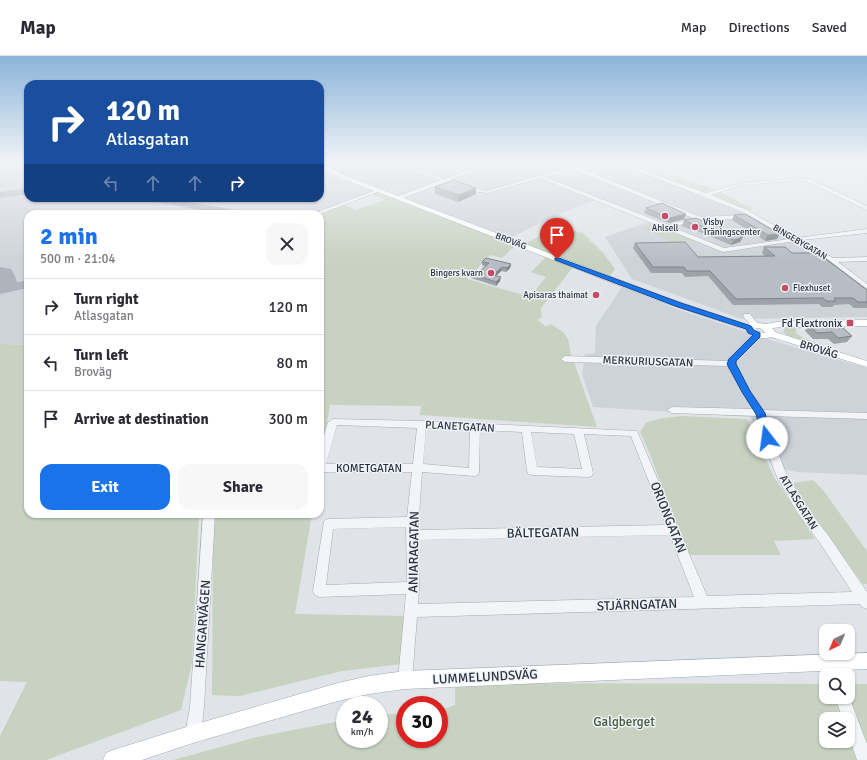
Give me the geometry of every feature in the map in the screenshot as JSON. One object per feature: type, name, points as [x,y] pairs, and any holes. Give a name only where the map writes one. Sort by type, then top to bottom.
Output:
[{"type":"main road","name":"BROVÄG","points":[[389,195],[662,299],[754,329],[768,331],[867,364]]},
{"type":"main road","points":[[768,331],[783,324],[867,323]]},
{"type":"main road","name":"LUMMELUNDSVÄG","points":[[833,668],[867,661]]},
{"type":"main road","name":"LUMMELUNDSVÄG","points":[[114,760],[193,734],[338,692],[369,685],[405,680],[819,669]]},
{"type":"street","points":[[324,210],[367,195]]},
{"type":"street","points":[[398,198],[406,195]]},
{"type":"street","points":[[586,195],[723,250],[834,234],[867,231]]},
{"type":"street","points":[[641,195],[700,219]]},
{"type":"street","name":"BINGEBYGATAN","points":[[706,195],[752,215],[797,240],[832,260],[867,287]]},
{"type":"street","points":[[839,195],[867,208]]},
{"type":"street","points":[[667,227],[688,220],[752,215]]},
{"type":"street","points":[[832,260],[867,259]]},
{"type":"street","points":[[732,364],[732,360],[754,329],[747,316]]},
{"type":"street","name":"MERKURIUSGATAN","points":[[565,359],[732,364]]},
{"type":"street","name":"ATLASGATAN","points":[[732,364],[746,392],[760,413],[770,445],[784,479],[801,509],[865,601]]},
{"type":"street","points":[[672,410],[867,416]]},
{"type":"street","name":"PLANETGATAN","points":[[324,453],[333,422],[634,432]]},
{"type":"street","name":"ANIARAGATAN","points":[[405,680],[412,611],[412,522],[422,424]]},
{"type":"street","name":"KOMETGATAN","points":[[324,467],[418,468],[474,472],[475,427]]},
{"type":"street","points":[[526,429],[532,471],[588,473],[578,431]]},
{"type":"street","name":"ORIONGATAN","points":[[634,432],[703,603]]},
{"type":"street","name":"HANGARVÄGEN","points":[[193,734],[197,707],[209,518]]},
{"type":"street","points":[[412,522],[328,524],[319,591],[413,588]]},
{"type":"street","name":"BÄLTEGATAN","points":[[412,535],[674,530]]},
{"type":"street","name":"STJÄRNGATAN","points":[[412,611],[703,603],[865,601]]},
{"type":"street","points":[[845,704],[865,760]]},
{"type":"shaded area","points":[[0,195],[24,195],[24,202],[324,202],[324,195],[363,195],[323,210],[24,210],[24,345],[0,344]]},
{"type":"shaded area","points":[[395,195],[700,195],[730,206],[826,259],[867,291],[867,317],[742,319],[632,279],[605,237],[648,222],[595,200],[571,209],[509,238]]},
{"type":"shaded area","points":[[622,287],[674,308],[770,340],[867,368],[867,475],[797,472],[772,466],[751,417],[593,407],[582,374],[585,354],[595,353],[596,326]]},
{"type":"green space","points":[[374,195],[385,195],[514,244],[514,247],[502,258],[490,255],[467,279],[530,297],[546,277],[531,272],[546,257],[573,267],[541,308],[542,317],[538,320],[546,327],[551,324],[563,332],[568,339],[571,354],[597,427],[420,415],[421,406],[330,405],[324,441],[324,212],[343,204],[356,210],[385,200]]},
{"type":"green space","points":[[711,195],[726,195],[753,209],[747,210]]},
{"type":"green space","points":[[658,224],[702,244],[682,240],[674,243],[641,228]]},
{"type":"green space","points":[[556,228],[583,233],[603,253],[615,269],[609,277],[524,244]]},
{"type":"green space","points":[[785,328],[803,328],[796,329],[796,333],[803,338],[824,345],[822,347],[792,338],[783,332]]},
{"type":"green space","points":[[0,344],[24,345],[24,518],[199,518],[192,663],[181,710],[46,760],[0,760],[0,736],[27,682],[0,681]]},
{"type":"green space","points":[[682,416],[747,419],[774,477],[815,539],[774,541],[781,555],[688,555],[640,432],[647,422],[663,418]]},
{"type":"green space","points":[[813,480],[823,490],[867,551],[867,584],[863,584],[806,506],[793,483]]},
{"type":"green space","points":[[215,518],[311,518],[295,614],[405,616],[402,664],[342,671],[240,696],[212,695],[213,543]]},
{"type":"green space","name":"Galgberget","points":[[455,683],[819,684],[819,704],[855,704],[855,684],[867,684],[867,760],[173,760],[257,737],[336,722],[336,748],[388,748],[388,714],[396,714],[396,748],[448,748],[448,708],[455,705]]},
{"type":"building","points":[[662,203],[686,214],[669,218],[646,208]]},
{"type":"building","points":[[745,214],[780,234],[768,235],[734,215]]},
{"type":"building","points":[[696,218],[743,237],[734,240],[684,220]]},
{"type":"building","name":"Flexhuset","points":[[685,242],[698,257],[775,256],[764,247],[785,247],[792,253],[818,253],[867,290],[867,302],[858,302],[853,298],[834,298],[836,301],[826,301],[823,298],[736,299],[710,271],[687,271],[684,267],[653,267],[635,243]]},
{"type":"building","points":[[486,258],[511,264],[507,268],[502,267],[493,275],[501,277],[496,282],[472,274],[476,270],[480,271],[489,263],[482,262]]},
{"type":"building","points":[[809,325],[824,325],[828,328],[843,328],[852,336],[838,338],[832,332],[817,333]]},
{"type":"taxiway","points":[[172,202],[218,210]]},
{"type":"taxiway","points":[[0,290],[24,285]]},
{"type":"runway","points":[[0,276],[1,283]]},
{"type":"place","name":"Ahlsell","points":[[665,216]]},
{"type":"place","name":"Visby Träningscenter","points":[[695,227]]},
{"type":"place","name":"Bingers kvarn","points":[[491,273]]},
{"type":"place","name":"Flexhuset","points":[[785,288]]},
{"type":"place","name":"Apisaras thaimat","points":[[596,295]]},
{"type":"place","name":"Fd Flextronix","points":[[850,323]]},
{"type":"route","points":[[557,259],[678,305],[749,328],[751,332],[757,335],[732,360],[732,364],[733,370],[760,413],[767,438]]}]
